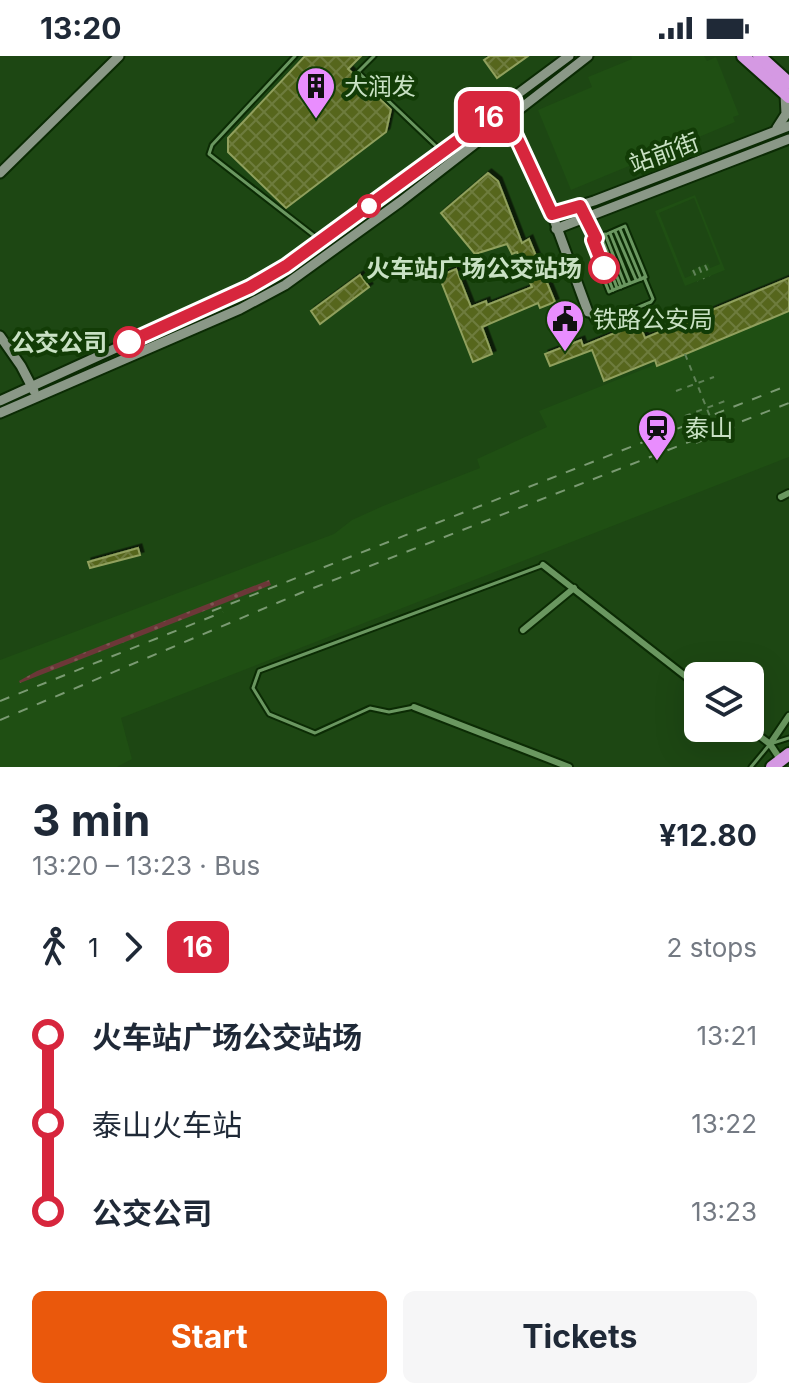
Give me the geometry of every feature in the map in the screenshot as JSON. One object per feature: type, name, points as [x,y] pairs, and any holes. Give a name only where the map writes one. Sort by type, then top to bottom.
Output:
[{"type":"highway","points":[[743,56],[788,92]]},
{"type":"highway","points":[[759,56],[788,92]]},
{"type":"main road","points":[[0,173],[119,56]]},
{"type":"main road","points":[[0,401],[250,287],[286,266],[569,56]]},
{"type":"main road","points":[[0,413],[240,309],[285,285],[327,257],[588,56]]},
{"type":"main road","points":[[771,134],[786,114],[788,92]]},
{"type":"main road","points":[[501,109],[552,214],[588,312]]},
{"type":"main road","name":"站前街","points":[[552,214],[789,126]]},
{"type":"main road","name":"站前街","points":[[556,229],[789,139]]},
{"type":"main road","points":[[0,336],[36,397]]},
{"type":"street","points":[[781,497],[789,493]]},
{"type":"street","points":[[543,565],[684,675]]},
{"type":"street","points":[[523,630],[574,588]]},
{"type":"street","points":[[414,707],[569,767]]},
{"type":"street","points":[[770,744],[789,716]]},
{"type":"street","points":[[764,739],[780,760]]},
{"type":"lane","points":[[295,56],[212,145],[209,154],[321,242]]},
{"type":"lane","points":[[374,56],[358,72],[441,150]]},
{"type":"lane","points":[[580,206],[585,218],[605,235],[653,299],[603,322],[593,320],[588,312]]},
{"type":"lane","points":[[625,226],[646,277],[640,279],[609,292],[589,241],[625,226]]},
{"type":"lane","points":[[605,235],[621,287]]},
{"type":"lane","points":[[605,235],[621,287]]},
{"type":"lane","points":[[414,707],[389,712],[370,708],[315,733],[269,714],[253,688],[259,671],[543,565]]},
{"type":"lane","points":[[751,767],[770,744],[789,738]]},
{"type":"path","points":[[705,265],[710,276]]},
{"type":"path","points":[[699,267],[704,279]]},
{"type":"path","points":[[693,270],[698,281]]},
{"type":"path","points":[[685,354],[717,434]]},
{"type":"path","points":[[676,391],[714,377]]},
{"type":"path","points":[[685,416],[725,401]]},
{"type":"path","points":[[696,443],[735,427]]},
{"type":"shaded area","points":[[631,56],[704,56],[707,61],[716,57],[739,115],[733,117],[735,122],[571,190],[538,110],[592,87],[588,77],[632,59]]},
{"type":"shaded area","points":[[695,195],[725,270],[685,286],[655,211]],"holes":[[[694,198],[720,264],[710,268],[708,263],[690,271],[692,275],[685,278],[659,213]]]},
{"type":"shaded area","points":[[789,311],[789,457],[121,718],[132,759],[117,767],[0,767],[0,660],[334,534],[352,520],[480,468],[477,459],[547,427],[539,411]]},
{"type":"shaded area","points":[[269,580],[271,585],[19,681],[37,671]]},
{"type":"building","name":"大润发","points":[[305,56],[361,56],[348,69],[391,109],[386,132],[286,208],[228,152],[228,138]]},
{"type":"building","points":[[490,56],[528,56],[497,78],[484,60]]},
{"type":"building","points":[[488,173],[498,181],[522,243],[529,239],[555,302],[540,308],[538,303],[482,327],[492,354],[473,362],[439,276],[456,269],[471,307],[486,301],[487,305],[532,287],[517,252],[512,254],[507,244],[475,254],[441,213]]},
{"type":"building","points":[[360,275],[369,287],[320,324],[311,311]]},
{"type":"building","points":[[789,278],[789,311],[657,366],[655,360],[604,381],[592,350],[550,366],[545,354],[581,340],[583,346],[639,323],[645,338]]},
{"type":"building","points":[[138,548],[140,555],[90,568],[88,562]]},
{"type":"railway","points":[[212,611],[789,385]]},
{"type":"railway","points":[[0,720],[303,592],[789,403]]},
{"type":"railway","points":[[0,701],[223,612]]},
{"type":"bus line","name":"16","points":[[129,342],[250,287],[286,266],[501,109],[552,214],[580,206],[596,238],[593,240],[604,268]]},
{"type":"place","name":"大润发","points":[[316,120]]},
{"type":"place","name":"火车站广场公交站场","points":[[604,268]]},
{"type":"place","name":"公交公司","points":[[129,342]]},
{"type":"place","name":"铁路公安局","points":[[565,353]]},
{"type":"place","name":"泰山","points":[[657,462]]}]
